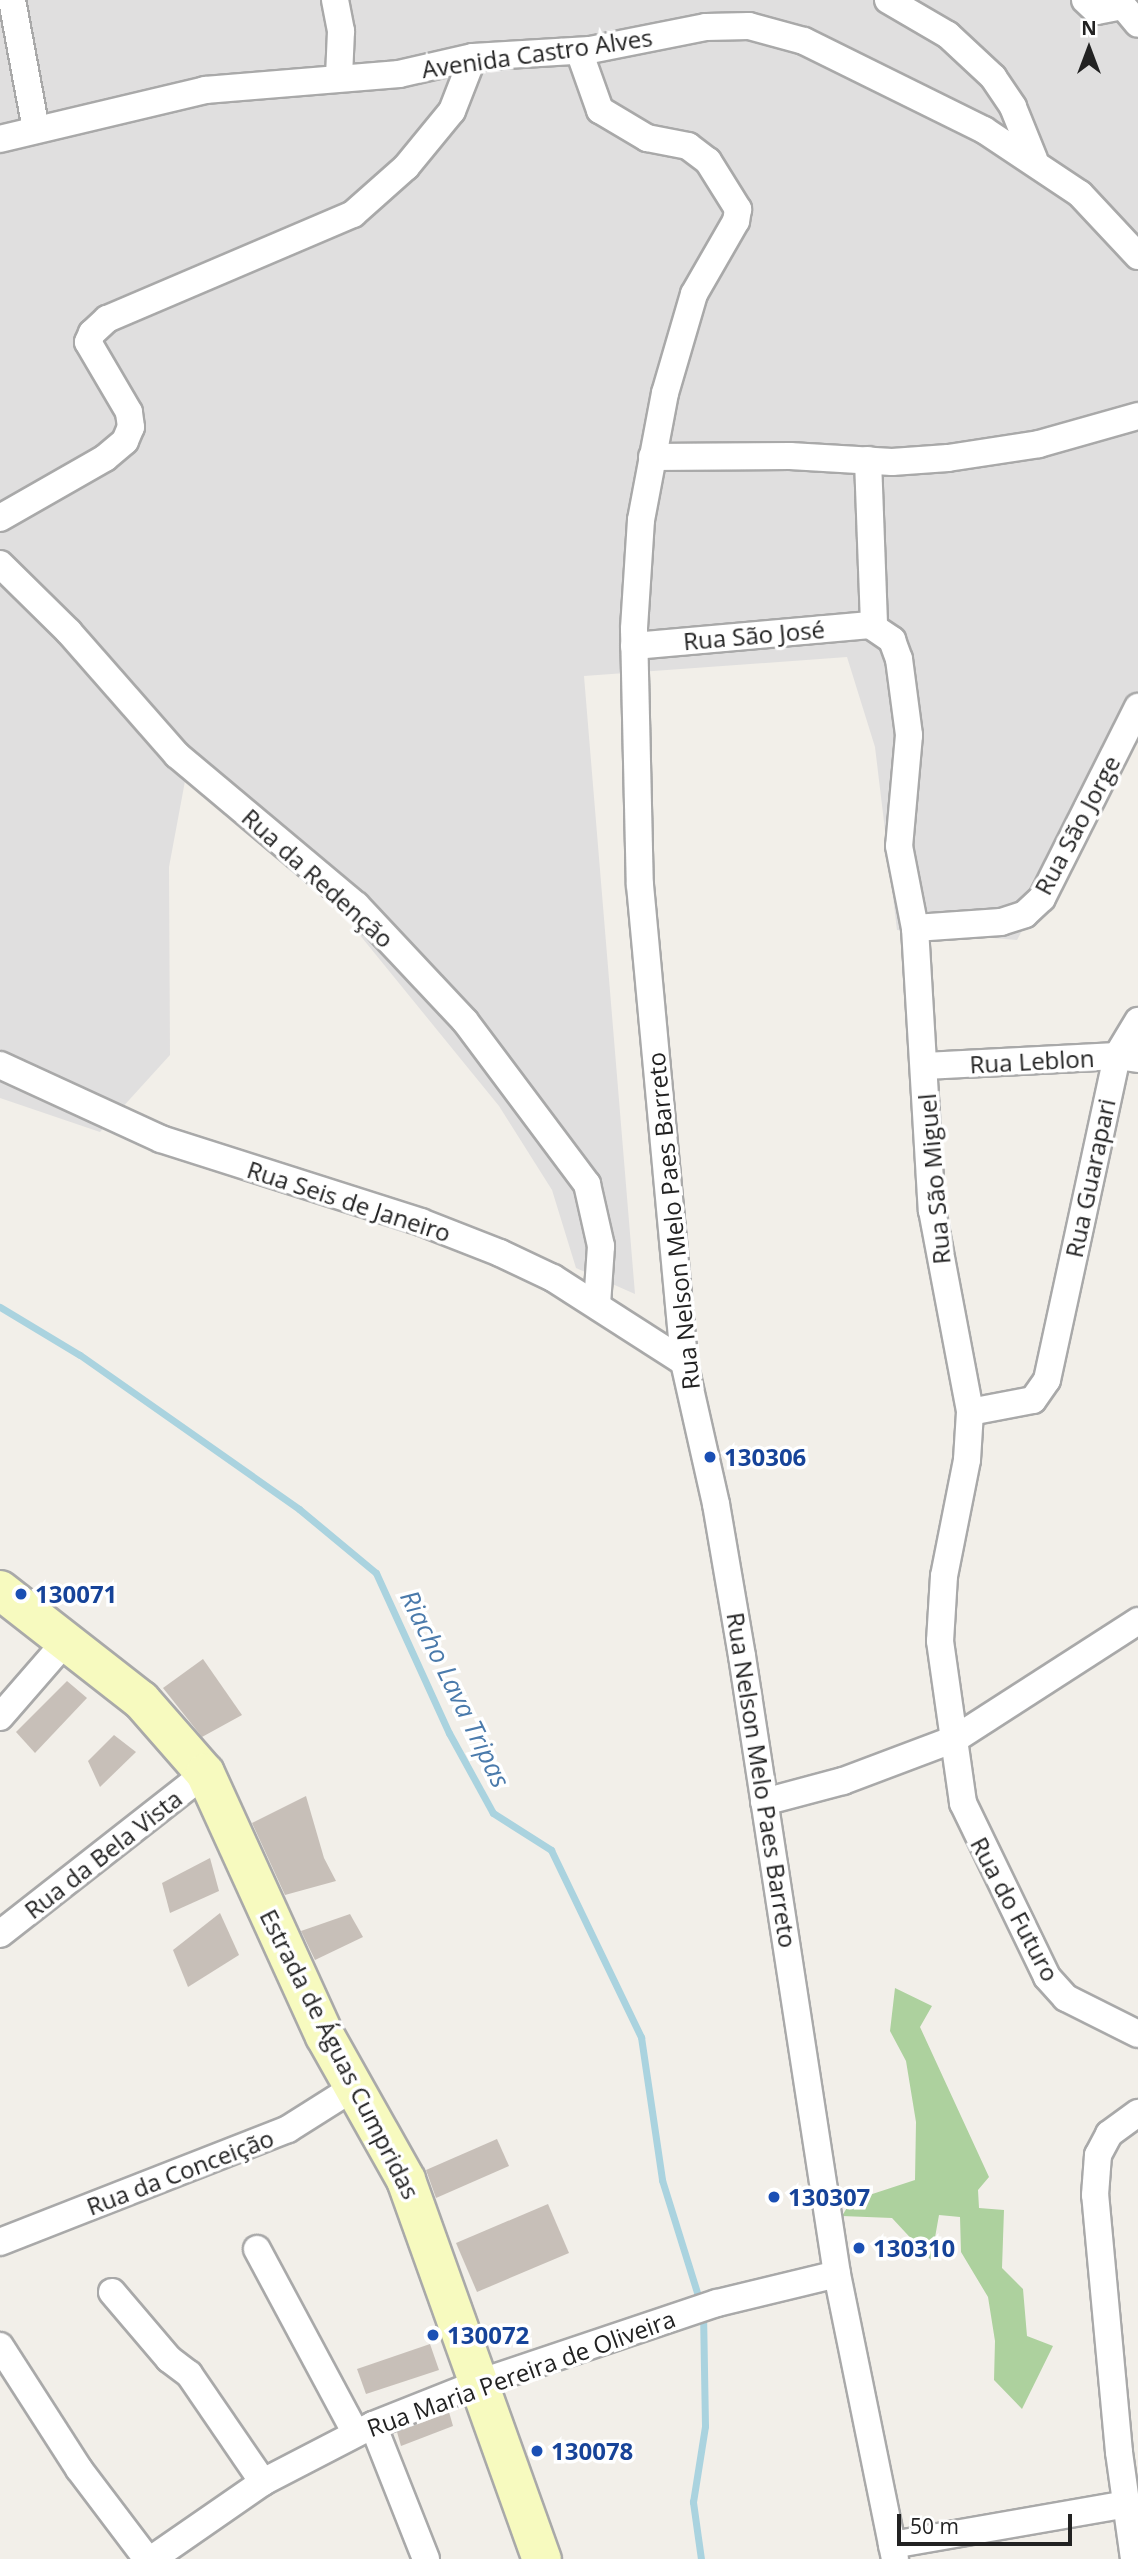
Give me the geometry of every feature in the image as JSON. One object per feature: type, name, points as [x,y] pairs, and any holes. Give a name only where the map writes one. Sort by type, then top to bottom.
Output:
[{"type":"main road","name":"Estrada de Águas Cumpridas","points":[[0,1590],[141,1700],[205,1773],[281,1945],[353,2088],[406,2179],[476,2384],[542,2559]]},
{"type":"street","points":[[12,0],[36,130]]},
{"type":"street","points":[[335,0],[341,31],[339,77]]},
{"type":"street","points":[[888,0],[948,36],[993,77],[1013,107],[1034,159]]},
{"type":"street","points":[[1085,0],[1097,11],[1122,6],[1138,24]]},
{"type":"street","name":"Avenida Castro Alves","points":[[0,139],[205,89],[290,86],[339,77],[399,74],[473,57],[579,51],[706,27],[749,26],[779,32],[984,130],[1034,159],[1080,194],[1138,256]]},
{"type":"street","name":"Rua Nelson Melo Paes Barreto","points":[[579,51],[600,110],[647,138],[688,146],[708,161],[737,209],[736,221],[694,294],[665,393],[641,520],[635,646],[640,885],[684,1362],[716,1504],[837,2274],[894,2552]]},
{"type":"street","points":[[0,518],[105,458],[125,441],[131,427],[129,412],[88,342],[92,333],[107,319],[352,214],[406,167],[452,111],[473,57]]},
{"type":"street","points":[[652,457],[868,460],[948,458],[1039,444],[1138,416]]},
{"type":"street","points":[[868,460],[874,626]]},
{"type":"street","name":"Rua da Redenção","points":[[0,564],[69,632],[177,755],[356,905],[465,1021],[587,1184],[601,1246],[597,1305]]},
{"type":"street","name":"Rua São José","points":[[635,646],[768,632],[874,626]]},
{"type":"street","name":"Rua São Miguel","points":[[874,626],[892,640],[904,693],[908,756],[899,846],[915,928],[932,1210],[970,1412],[967,1460],[944,1576],[940,1641],[955,1739]]},
{"type":"street","name":"Rua São Jorge","points":[[915,928],[1001,922],[1024,914],[1042,898],[1138,707]]},
{"type":"street","name":"Rua Guarapari","points":[[970,1412],[1033,1401],[1046,1380],[1138,1021]]},
{"type":"street","name":"Rua Leblon","points":[[925,1066],[1127,1058]]},
{"type":"street","name":"Rua Seis de Janeiro","points":[[0,1065],[161,1139],[421,1222],[500,1253],[597,1305],[684,1362]]},
{"type":"street","points":[[764,1802],[843,1781],[955,1739],[1138,1621]]},
{"type":"street","points":[[0,1717],[66,1641]]},
{"type":"street","name":"Rua do Futuro","points":[[955,1739],[962,1803],[972,1829],[1005,1883],[1047,1977],[1066,1998],[1138,2034]]},
{"type":"street","name":"Rua da Bela Vista","points":[[0,1934],[205,1773]]},
{"type":"street","name":"Rua da Conceição","points":[[0,2242],[288,2129],[353,2088]]},
{"type":"street","points":[[1134,2543],[1126,2504],[1095,2195],[1098,2155],[1109,2134],[1138,2113]]},
{"type":"street","points":[[257,2249],[364,2429],[426,2559]]},
{"type":"street","name":"Rua Maria Pereira de Oliveira","points":[[150,2559],[190,2550],[263,2482],[364,2429],[476,2384],[717,2303],[837,2274]]},
{"type":"street","points":[[112,2292],[169,2359],[189,2374],[263,2482]]},
{"type":"street","points":[[0,2346],[79,2469],[150,2559]]},
{"type":"street","points":[[894,2552],[1126,2504]]},
{"type":"shaded area","points":[[0,0],[1138,0],[1138,717],[1017,940],[897,930],[875,747],[847,657],[584,676],[635,1294],[576,1268],[552,1190],[499,1106],[315,880],[188,765],[169,867],[170,1055],[100,1132],[0,1098]]},
{"type":"green space","points":[[895,1988],[932,2006],[920,2027],[989,2177],[978,2190],[979,2208],[1004,2210],[1002,2268],[1023,2289],[1027,2336],[1053,2346],[1022,2409],[994,2380],[995,2341],[988,2297],[961,2252],[960,2217],[939,2215],[931,2260],[892,2218],[842,2216],[851,2201],[915,2180],[916,2122],[906,2061],[890,2031]]},
{"type":"building","points":[[203,1659],[242,1715],[202,1737],[163,1688]]},
{"type":"building","points":[[67,1681],[87,1698],[35,1753],[16,1732]]},
{"type":"building","points":[[114,1735],[136,1752],[100,1787],[88,1761]]},
{"type":"building","points":[[306,1796],[324,1858],[336,1881],[285,1895],[252,1823]]},
{"type":"building","points":[[210,1858],[219,1891],[170,1913],[162,1883]]},
{"type":"building","points":[[220,1913],[239,1955],[188,1987],[173,1950]]},
{"type":"building","points":[[350,1914],[363,1937],[315,1960],[301,1931]]},
{"type":"building","points":[[497,2139],[509,2166],[436,2198],[426,2170]]},
{"type":"building","points":[[548,2204],[569,2253],[477,2292],[456,2243]]},
{"type":"building","points":[[430,2344],[439,2370],[366,2394],[357,2369]]},
{"type":"building","points":[[449,2412],[453,2426],[401,2446],[397,2432]]},
{"type":"waterway","name":"Riacho Lava Tripas","points":[[0,1307],[80,1355],[299,1509],[376,1573],[449,1733],[493,1813],[551,1850],[641,2037],[662,2180],[700,2302]]},
{"type":"waterway","name":"Riacho Lava Tripas","points":[[701,2559],[693,2502],[705,2426],[703,2313]]},
{"type":"place","name":"130306","points":[[710,1457]]},
{"type":"place","name":"130071","points":[[21,1594]]},
{"type":"place","name":"130307","points":[[774,2197]]},
{"type":"place","name":"130310","points":[[859,2248]]},
{"type":"place","name":"130072","points":[[433,2335]]},
{"type":"place","name":"130078","points":[[537,2451]]}]
